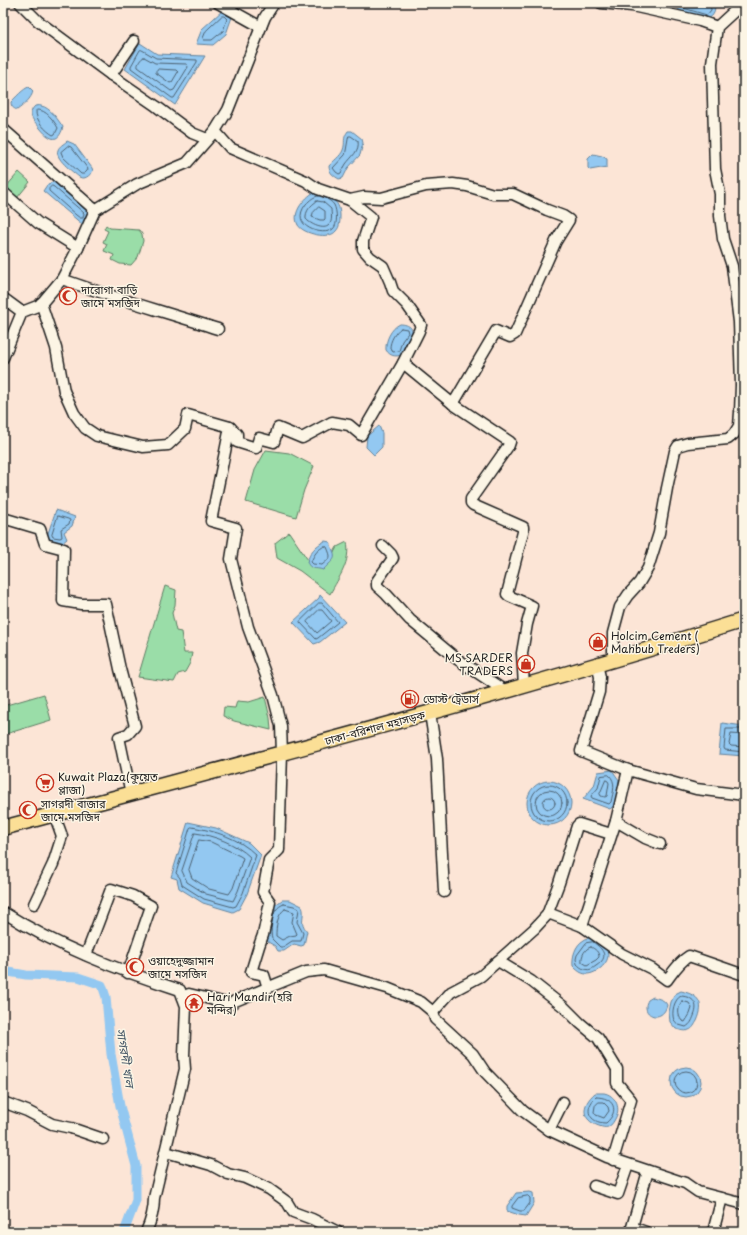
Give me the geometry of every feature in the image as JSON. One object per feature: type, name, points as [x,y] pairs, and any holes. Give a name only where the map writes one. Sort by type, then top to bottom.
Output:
[{"type":"highway","name":"ঢাকা-বরিশাল মহাসড়ক","points":[[3,828],[505,692],[744,620]]},
{"type":"street","points":[[20,3],[38,21],[111,75],[192,133],[207,139]]},
{"type":"street","points":[[218,3],[261,27]]},
{"type":"street","points":[[3,358],[22,312],[40,306],[62,279],[95,210],[137,184],[187,163],[215,131],[228,110],[265,17],[274,3]]},
{"type":"street","points":[[601,3],[632,6],[700,21],[717,27]]},
{"type":"street","points":[[613,659],[614,633],[620,607],[628,595],[640,583],[650,562],[659,533],[666,488],[675,451],[678,446],[688,443],[728,439],[734,434],[739,426],[741,385],[739,322],[732,266],[723,239],[720,216],[720,194],[715,169],[712,63],[717,27],[744,3]]},
{"type":"street","points":[[111,75],[134,41]]},
{"type":"street","points":[[3,129],[95,210]]},
{"type":"street","points":[[41,303],[56,348],[64,391],[74,413],[84,428],[97,436],[143,447],[168,446],[184,429],[188,414],[230,427],[237,434],[236,442],[256,448],[259,438],[274,442],[278,428],[302,438],[332,422],[349,425],[361,435],[403,362],[419,331],[420,325],[407,305],[393,291],[383,266],[370,257],[363,249],[363,241],[371,216],[350,200],[318,189],[306,181],[230,148],[215,131]]},
{"type":"street","points":[[350,200],[381,198],[426,186],[453,184],[467,186],[493,194],[513,194],[569,220],[556,241],[515,334],[510,337],[496,331],[453,404]]},
{"type":"street","points":[[3,192],[38,222],[78,248]]},
{"type":"street","points":[[62,279],[119,299],[163,311],[218,329]]},
{"type":"street","points":[[3,298],[22,312]]},
{"type":"street","points":[[403,362],[453,404],[510,442],[471,499],[471,503],[523,527],[507,594],[532,606],[522,653],[524,686]]},
{"type":"street","points":[[230,427],[212,521],[236,528],[230,559],[248,627],[273,695],[281,726],[282,753],[279,850],[269,860],[262,892],[270,902],[263,935],[251,972],[264,975],[268,988]]},
{"type":"street","points":[[3,518],[40,530],[45,544],[64,549],[63,601],[81,604],[106,604],[120,669],[135,726],[128,734],[119,737],[131,794]]},
{"type":"street","points":[[383,546],[393,558],[377,581],[378,586],[421,630],[457,659],[505,692]]},
{"type":"street","points":[[597,664],[600,677],[599,692],[582,751],[628,770],[696,789],[744,795]]},
{"type":"street","points":[[430,713],[437,759],[444,892]]},
{"type":"street","points":[[582,926],[616,821],[628,770]]},
{"type":"street","points":[[34,904],[53,864],[62,836],[54,814]]},
{"type":"street","points":[[616,821],[645,838],[660,844]]},
{"type":"street","points":[[433,1012],[451,992],[481,976],[534,929],[548,913],[577,826],[579,824],[611,834]]},
{"type":"street","points":[[86,955],[111,889],[133,896],[152,906],[128,973]]},
{"type":"street","points":[[3,912],[30,929],[70,949],[128,973],[180,990],[186,1006],[185,1068],[154,1198],[154,1210],[146,1232]]},
{"type":"street","points":[[548,913],[582,926],[622,954],[652,969],[667,980],[676,967],[688,956],[744,975]]},
{"type":"street","points":[[498,961],[531,981],[564,1007],[598,1038],[617,1069],[617,1083],[632,1100],[613,1160]]},
{"type":"street","points":[[183,997],[189,994],[231,1004],[235,1000],[306,972],[324,970],[387,988],[421,1002],[433,1012],[436,1018],[473,1054],[485,1072],[522,1111],[549,1130],[613,1160],[685,1183],[698,1192],[744,1204]]},
{"type":"street","points":[[3,1102],[27,1111],[52,1124],[71,1128],[103,1139]]},
{"type":"street","points":[[549,1130],[563,1102]]},
{"type":"street","points":[[166,1152],[211,1165],[228,1174],[245,1178],[269,1189],[287,1202],[293,1212],[335,1229],[338,1232]]},
{"type":"street","points":[[594,1186],[618,1194],[628,1165]]},
{"type":"street","points":[[646,1232],[632,1227],[648,1171]]},
{"type":"street","points":[[713,1232],[722,1198]]},
{"type":"green space","points":[[19,172],[30,182],[17,198],[5,188]]},
{"type":"green space","points":[[106,225],[110,228],[139,230],[142,234],[143,241],[138,257],[131,265],[120,264],[112,260],[114,255],[104,251],[107,244],[103,242],[108,231],[104,229]]},
{"type":"green space","points":[[266,450],[289,453],[314,466],[304,490],[296,517],[246,502],[255,470]]},
{"type":"green space","points":[[289,532],[312,566],[328,564],[337,547],[347,542],[348,549],[346,563],[330,594],[300,571],[277,558],[275,543]]},
{"type":"green space","points":[[165,586],[176,590],[175,605],[172,613],[176,631],[181,632],[184,653],[192,653],[190,663],[185,672],[178,674],[174,682],[138,677]]},
{"type":"green space","points":[[44,694],[51,720],[6,734],[3,723],[3,706]]},
{"type":"green space","points":[[265,697],[271,730],[234,721],[223,716],[224,707],[235,708],[237,701],[249,702]]},
{"type":"water","points":[[676,3],[713,3],[715,10],[713,15],[707,19],[681,11],[677,8]]},
{"type":"water","points":[[223,10],[232,17],[226,34],[213,45],[196,44],[202,29]]},
{"type":"water","points":[[140,43],[157,54],[205,56],[175,105],[125,69]]},
{"type":"water","points":[[29,87],[33,91],[29,99],[17,110],[13,108],[11,102],[22,91]]},
{"type":"water","points":[[35,106],[44,107],[51,111],[63,127],[59,136],[56,138],[50,137],[43,132],[32,119],[32,110]]},
{"type":"water","points":[[348,131],[352,131],[362,139],[363,143],[360,155],[348,168],[343,178],[339,179],[331,172],[329,166],[342,152],[345,136]]},
{"type":"water","points":[[67,141],[74,144],[92,168],[93,171],[87,177],[79,177],[61,161],[58,153],[59,149],[60,146]]},
{"type":"water","points":[[593,154],[607,159],[607,167],[590,170],[588,168],[588,159]]},
{"type":"water","points":[[54,181],[90,213],[83,225],[43,191],[47,185]]},
{"type":"water","points":[[314,192],[329,197],[336,202],[338,206],[340,224],[333,234],[317,235],[305,231],[298,225],[296,215],[298,210],[303,202]]},
{"type":"water","points":[[400,324],[409,326],[412,330],[412,335],[405,344],[402,355],[393,356],[386,350],[386,343],[391,332]]},
{"type":"water","points":[[379,426],[382,433],[382,447],[374,455],[366,447],[367,436]]},
{"type":"water","points":[[56,510],[75,517],[72,526],[64,532],[67,539],[62,543],[46,539]]},
{"type":"water","points":[[325,541],[330,542],[334,553],[333,560],[323,570],[310,567],[307,562],[310,555],[318,545]]},
{"type":"water","points":[[320,595],[345,622],[320,642],[314,644],[293,622],[319,598]]},
{"type":"water","points":[[722,723],[744,726],[744,756],[719,754]]},
{"type":"water","points":[[612,770],[619,780],[615,805],[610,809],[583,799],[594,786],[598,772]]},
{"type":"water","points":[[549,781],[561,785],[567,791],[571,803],[567,815],[561,821],[549,825],[537,821],[531,815],[527,803],[531,791],[537,785]]},
{"type":"water","points":[[188,822],[216,828],[249,843],[261,855],[247,894],[239,909],[233,912],[203,903],[179,888],[177,879],[171,877]]},
{"type":"water","points":[[282,900],[290,900],[302,906],[303,924],[307,931],[304,945],[301,946],[294,944],[284,951],[278,951],[275,946],[268,942],[267,938],[274,906]]},
{"type":"water","points":[[588,938],[593,938],[605,947],[608,955],[606,963],[603,966],[595,972],[587,974],[573,966],[573,959],[578,945]]},
{"type":"water","points":[[681,991],[692,995],[699,1001],[700,1005],[697,1021],[692,1029],[686,1031],[676,1029],[670,1022],[669,1012],[671,1002],[675,994]]},
{"type":"water","points":[[653,997],[663,1000],[667,1005],[662,1014],[658,1016],[651,1015],[646,1010],[648,1000]]},
{"type":"water","points":[[686,1067],[697,1071],[701,1082],[697,1093],[686,1097],[675,1093],[671,1082],[675,1071]]},
{"type":"water","points":[[595,1093],[608,1094],[616,1102],[618,1109],[616,1117],[613,1123],[608,1127],[602,1127],[593,1123],[586,1116],[585,1107],[587,1102]]},
{"type":"water","points":[[516,1193],[533,1193],[534,1203],[526,1216],[507,1211],[507,1206]]},
{"type":"waterway","name":"সাগরদী খাল","points":[[3,971],[26,975],[78,977],[102,985],[106,997],[111,1054],[120,1106],[136,1166],[136,1200],[124,1232]]},
{"type":"place","name":"দারোগা বাড়ি জামে মসজিদ","points":[[68,296]]},
{"type":"place","name":"Holcim Cement ( Mahbub Treders)","points":[[598,642]]},
{"type":"place","name":"MS SARDER TRADERS","points":[[526,664]]},
{"type":"place","name":"ডোস্ট ট্রেডার্স","points":[[410,699]]},
{"type":"place","name":"Kuwait Plaza(কুয়েত প্লাজা)","points":[[45,783]]},
{"type":"place","name":"সাগরদী বাজার জামে মসজিদ","points":[[28,810]]},
{"type":"place","name":"ওয়াহেদুজ্জামান জামে মসজিদ","points":[[135,967]]},
{"type":"place","name":"Hari Mandir(হরি মন্দির)","points":[[194,1003]]}]
